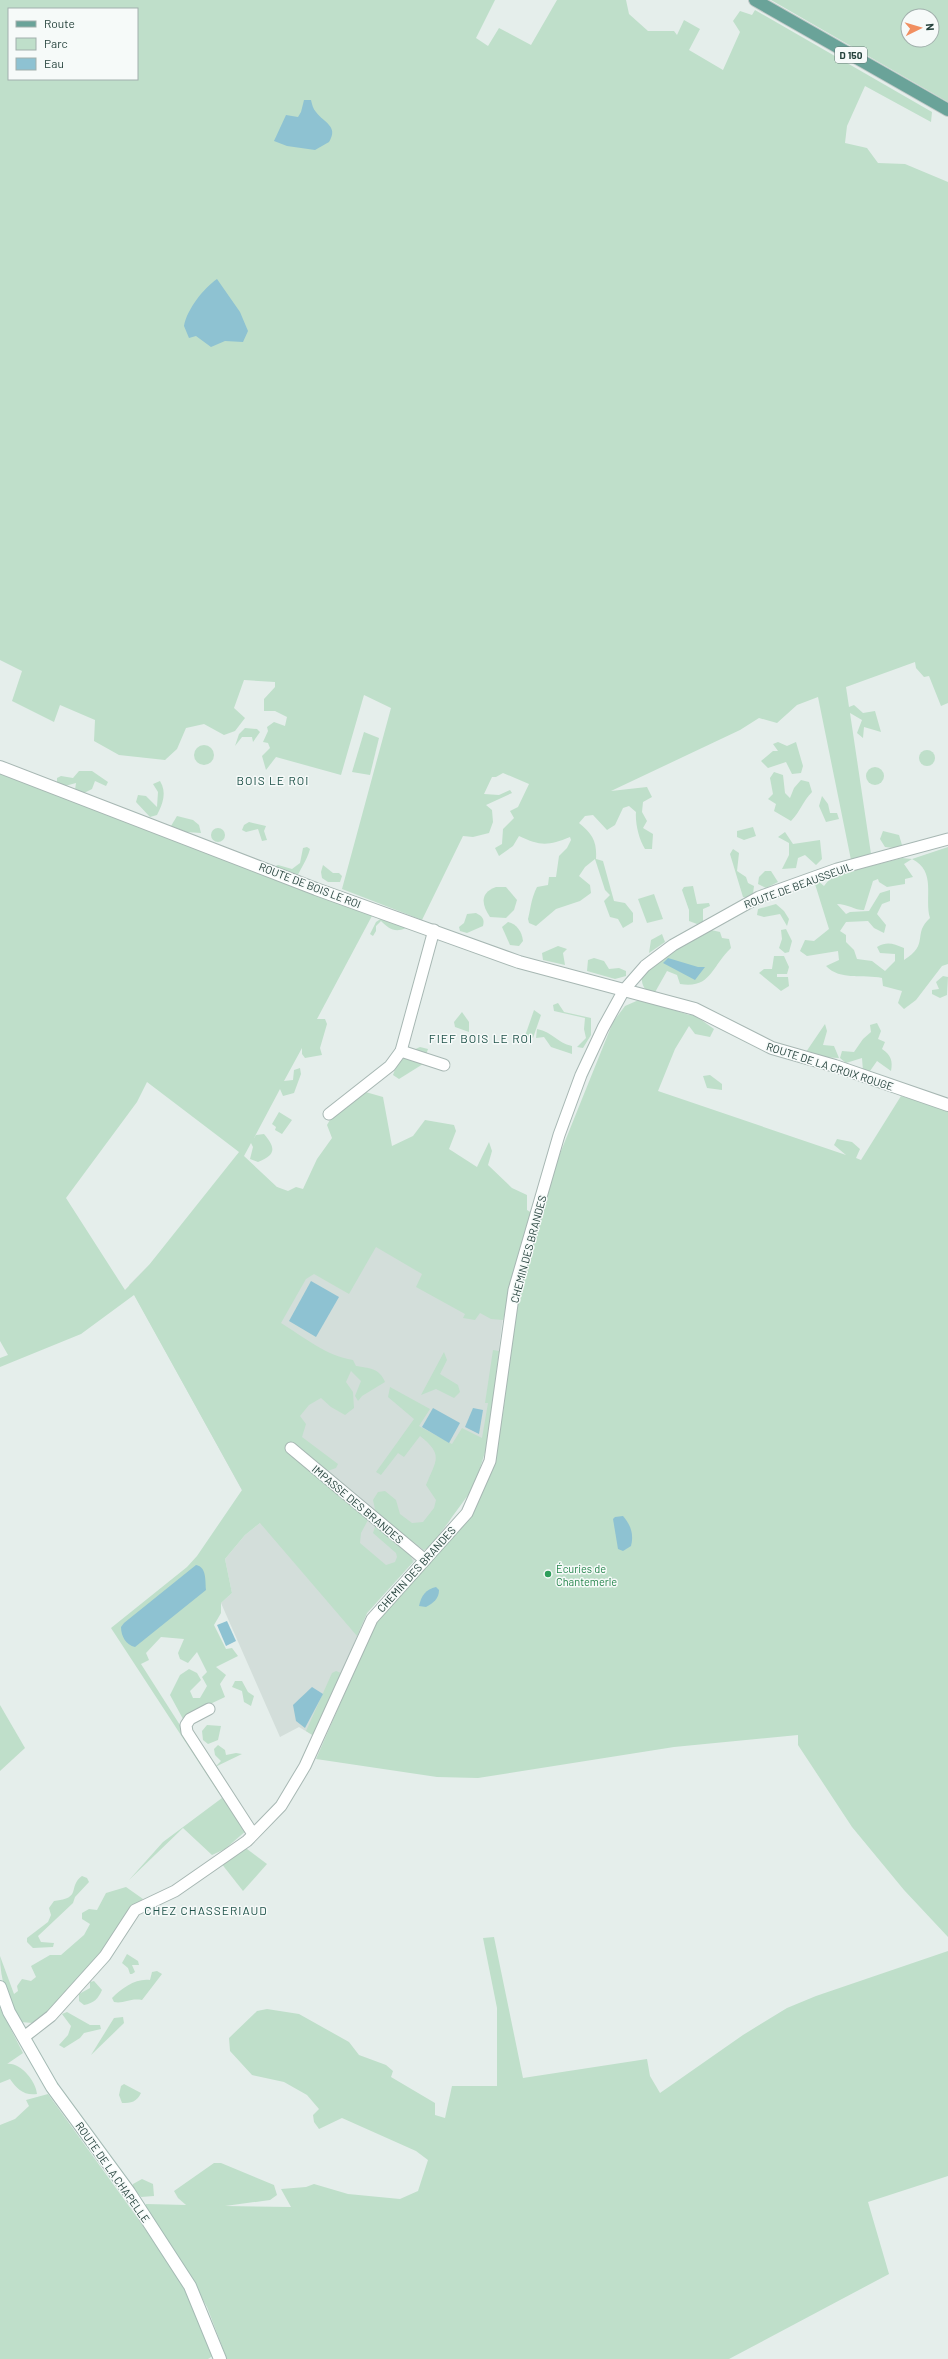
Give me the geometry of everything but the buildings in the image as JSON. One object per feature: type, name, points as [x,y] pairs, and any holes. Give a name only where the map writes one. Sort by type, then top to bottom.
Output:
[{"type":"main road","name":"D 150","points":[[755,0],[948,110]]},
{"type":"street","name":"ROUTE DE BOIS LE ROI","points":[[0,767],[316,889],[434,930],[519,962],[624,990]]},
{"type":"street","name":"ROUTE DE BEAUSSEUIL","points":[[624,990],[644,966],[673,946],[759,897],[837,869],[948,839]]},
{"type":"street","points":[[329,1114],[390,1066],[401,1051],[434,930]]},
{"type":"street","name":"ROUTE DE LA CROIX ROUGE","points":[[624,990],[695,1009],[772,1048],[835,1066],[948,1105]]},
{"type":"street","name":"CHEMIN DES BRANDES","points":[[24,2037],[50,2016],[105,1956],[136,1910],[175,1891],[253,1834],[281,1806],[305,1766],[372,1620],[467,1513],[490,1461],[514,1290],[562,1127],[581,1075],[603,1028],[624,990]]},
{"type":"street","points":[[401,1051],[444,1065]]},
{"type":"street","name":"IMPASSE DES BRANDES","points":[[291,1448],[425,1560]]},
{"type":"street","points":[[209,1709],[190,1718],[186,1725],[187,1732],[253,1834]]},
{"type":"street","name":"ROUTE DE LA CHAPELLE","points":[[0,1987],[9,2012],[52,2086],[129,2192],[190,2286],[220,2359]]},
{"type":"shaded area","points":[[277,1187],[481,1308],[503,1316],[494,1390],[496,1399],[487,1446],[449,1522],[430,1547],[424,1550],[367,1613],[314,1736],[299,1727],[280,1737],[221,1603],[232,1593],[225,1559],[245,1535],[260,1523],[129,1285],[149,1265]]},
{"type":"green space","points":[[0,0],[495,0],[476,38],[488,46],[499,28],[531,45],[557,0],[626,0],[629,14],[648,31],[674,31],[677,35],[684,20],[700,29],[689,50],[723,70],[740,32],[733,21],[740,11],[752,15],[755,10],[932,112],[931,122],[865,86],[847,126],[845,143],[867,148],[878,163],[905,164],[948,182],[948,703],[941,706],[929,676],[924,677],[916,668],[915,662],[846,687],[849,707],[854,705],[863,713],[875,711],[881,732],[864,727],[863,738],[857,733],[862,720],[850,713],[871,854],[851,860],[818,697],[797,705],[777,723],[759,718],[740,730],[611,791],[647,787],[652,797],[643,802],[642,812],[647,821],[643,828],[653,834],[652,849],[645,849],[639,836],[636,812],[629,806],[623,808],[615,825],[607,830],[593,815],[585,816],[579,823],[588,831],[595,843],[596,859],[603,861],[614,901],[625,903],[633,913],[633,922],[623,928],[618,919],[610,917],[604,901],[610,895],[605,890],[595,859],[585,867],[579,876],[590,885],[591,893],[580,901],[556,909],[536,926],[529,923],[528,919],[531,903],[537,887],[548,885],[549,877],[556,877],[559,856],[567,848],[571,840],[570,837],[544,844],[533,842],[519,836],[513,846],[499,856],[495,848],[502,844],[503,829],[514,818],[510,811],[518,807],[529,784],[503,773],[496,777],[492,777],[484,794],[499,795],[510,790],[512,793],[486,805],[492,810],[493,822],[489,833],[473,837],[463,836],[422,920],[342,889],[391,708],[364,695],[341,775],[276,757],[266,770],[262,756],[270,748],[268,743],[263,742],[268,731],[267,727],[274,722],[285,726],[287,717],[275,711],[264,711],[264,699],[275,687],[275,682],[244,680],[234,708],[245,718],[235,731],[224,735],[204,724],[186,728],[177,749],[165,760],[119,755],[94,741],[95,720],[60,705],[54,722],[12,701],[22,671],[0,660]]},
{"type":"green space","points":[[771,0],[948,0],[948,102]]},
{"type":"green space","points":[[245,728],[257,729],[260,732],[253,742],[252,737],[242,737],[235,746],[239,734]]},
{"type":"green space","points":[[364,732],[379,738],[370,775],[352,772]]},
{"type":"green space","points":[[778,742],[787,746],[796,742],[803,766],[801,773],[792,774],[786,762],[768,768],[761,761],[773,751],[778,751],[773,744]]},
{"type":"green space","points":[[204,745],[211,748],[214,755],[211,762],[204,765],[197,762],[194,755],[197,748]]},
{"type":"green space","points":[[924,750],[930,750],[935,755],[933,764],[930,766],[924,766],[919,761],[919,755]]},
{"type":"green space","points":[[875,767],[881,770],[884,776],[881,782],[875,785],[869,782],[866,776],[869,770]]},
{"type":"green space","points":[[0,768],[269,869],[278,865],[292,869],[300,863],[303,848],[307,847],[310,849],[309,853],[295,882],[373,914],[317,1019],[325,1019],[327,1024],[320,1048],[322,1055],[305,1058],[302,1054],[302,1048],[284,1081],[293,1080],[294,1070],[300,1068],[301,1074],[294,1093],[283,1096],[280,1089],[254,1138],[256,1135],[264,1134],[271,1143],[271,1154],[258,1162],[250,1159],[253,1147],[251,1143],[244,1156],[277,1187],[288,1191],[296,1187],[303,1189],[317,1159],[332,1138],[327,1125],[334,1113],[362,1091],[383,1097],[392,1146],[413,1136],[425,1120],[454,1125],[456,1131],[449,1149],[477,1167],[489,1142],[492,1151],[488,1165],[512,1188],[527,1195],[527,1210],[532,1213],[503,1320],[491,1319],[480,1313],[475,1320],[463,1318],[465,1314],[416,1287],[422,1274],[376,1247],[349,1294],[314,1274],[306,1279],[281,1323],[324,1350],[343,1358],[353,1360],[356,1366],[377,1371],[383,1377],[385,1382],[362,1396],[358,1401],[355,1396],[361,1381],[351,1371],[346,1382],[353,1392],[354,1408],[345,1415],[331,1407],[321,1398],[309,1405],[300,1416],[306,1424],[302,1437],[338,1464],[336,1468],[319,1474],[369,1518],[361,1533],[360,1543],[386,1565],[395,1562],[397,1557],[396,1553],[373,1533],[375,1527],[378,1527],[410,1554],[413,1562],[367,1613],[357,1636],[260,1523],[245,1535],[225,1559],[232,1593],[221,1603],[221,1613],[214,1625],[226,1649],[232,1648],[238,1656],[216,1667],[226,1675],[220,1684],[225,1697],[208,1705],[191,1723],[183,1719],[170,1695],[180,1675],[189,1669],[197,1673],[201,1680],[190,1691],[193,1698],[200,1698],[207,1686],[202,1677],[207,1672],[197,1652],[188,1663],[180,1659],[178,1653],[184,1639],[161,1637],[146,1653],[149,1660],[141,1664],[247,1830],[225,1849],[212,1855],[183,1828],[129,1880],[163,1842],[222,1798],[111,1628],[187,1567],[197,1556],[242,1490],[134,1295],[81,1334],[0,1367],[0,1358],[8,1355],[0,1341]],"holes":[[[147,1082],[239,1152],[149,1265],[125,1290],[66,1198],[137,1102]]]},
{"type":"green space","points":[[79,771],[92,771],[108,782],[106,786],[95,781],[92,789],[84,793],[75,790],[76,783],[65,786],[57,782],[57,778],[61,776],[73,778]]},
{"type":"green space","points":[[774,772],[783,775],[785,793],[790,798],[794,788],[801,780],[809,782],[812,792],[791,821],[774,811],[776,804],[768,799],[773,794],[770,778]]},
{"type":"green space","points":[[160,781],[164,794],[161,807],[157,815],[150,817],[136,802],[138,795],[146,796],[157,807],[158,792],[153,784]]},
{"type":"green space","points":[[822,796],[828,804],[830,813],[837,813],[839,819],[826,822],[819,806]]},
{"type":"green space","points":[[177,816],[193,820],[199,825],[201,833],[186,832],[171,826]]},
{"type":"green space","points":[[249,822],[266,826],[264,831],[267,840],[262,841],[258,829],[246,832],[242,830],[244,825]]},
{"type":"green space","points":[[753,827],[756,836],[744,840],[737,837],[737,831]]},
{"type":"green space","points":[[215,828],[221,828],[225,832],[225,838],[221,842],[215,842],[211,838],[211,832]]},
{"type":"green space","points":[[883,831],[899,835],[902,845],[894,848],[885,847],[880,839]]},
{"type":"green space","points":[[785,832],[793,844],[820,840],[822,859],[816,865],[805,855],[798,858],[796,868],[782,869],[789,855],[789,843],[778,837]]},
{"type":"green space","points":[[948,847],[948,964],[942,966],[916,1000],[904,1009],[898,1003],[902,991],[883,986],[882,978],[838,974],[826,966],[839,960],[838,951],[807,956],[800,951],[805,940],[814,941],[829,929],[815,884],[818,881],[824,886],[832,876],[902,858],[912,859]],"holes":[[[912,859],[920,864],[925,870],[927,878],[930,918],[922,929],[919,944],[916,949],[904,960],[904,948],[894,944],[881,945],[877,947],[880,953],[895,954],[895,961],[885,971],[872,961],[857,959],[854,950],[846,942],[846,935],[840,931],[846,922],[868,921],[874,928],[884,933],[886,925],[877,914],[882,904],[890,901],[890,890],[880,893],[869,911],[850,912],[846,914],[837,904],[864,910],[873,881],[878,879],[879,882],[887,887],[905,884],[905,879],[913,877],[904,864]]]},
{"type":"green space","points":[[733,849],[739,853],[737,871],[746,877],[748,883],[754,886],[753,894],[747,898],[743,897],[730,854]]},
{"type":"green space","points":[[323,865],[333,873],[339,873],[342,876],[340,882],[328,882],[322,878],[321,872]]},
{"type":"green space","points":[[765,871],[771,871],[778,882],[766,888],[758,884],[759,877]]},
{"type":"green space","points":[[693,886],[697,904],[709,903],[710,906],[703,909],[703,922],[697,924],[689,921],[689,910],[682,890],[684,887]]},
{"type":"green space","points":[[496,887],[506,887],[517,900],[514,910],[506,918],[490,917],[485,908],[485,896]]},
{"type":"green space","points":[[654,894],[663,919],[647,923],[638,899]]},
{"type":"green space","points":[[776,904],[784,911],[789,919],[787,926],[780,914],[764,917],[757,915],[758,909]]},
{"type":"green space","points":[[476,913],[480,915],[484,921],[483,926],[467,933],[460,931],[459,927],[464,923],[467,914]]},
{"type":"green space","points":[[382,918],[404,924],[406,928],[395,930],[381,921],[376,926],[376,931],[373,936],[370,934],[376,922]]},
{"type":"green space","points":[[508,922],[514,925],[522,935],[523,941],[519,946],[510,945],[502,927]]},
{"type":"green space","points":[[786,929],[792,941],[789,952],[785,953],[779,948],[782,939],[781,930]]},
{"type":"green space","points":[[711,930],[720,932],[722,938],[729,939],[731,948],[724,955],[710,975],[698,983],[690,985],[680,984],[677,975],[667,971],[654,994],[645,988],[642,983],[642,977],[645,972],[680,947]]},
{"type":"green space","points":[[662,934],[665,942],[649,953],[651,940]]},
{"type":"green space","points":[[558,946],[567,949],[563,953],[565,965],[543,960],[542,953]]},
{"type":"green space","points":[[774,956],[784,956],[789,967],[787,974],[777,974],[777,977],[788,977],[789,986],[781,991],[759,973],[764,969],[772,969]]},
{"type":"green space","points":[[594,958],[604,961],[609,969],[619,968],[626,971],[626,976],[615,979],[587,971],[588,960]]},
{"type":"green space","points":[[943,976],[948,977],[947,995],[940,998],[932,994],[932,990],[939,989],[936,982]]},
{"type":"green space","points":[[641,999],[689,1015],[693,1014],[714,1029],[710,1037],[695,1034],[689,1026],[675,1049],[658,1091],[846,1155],[834,1145],[837,1139],[852,1142],[860,1149],[856,1158],[861,1160],[901,1096],[948,1110],[948,1937],[904,1890],[852,1827],[798,1745],[798,1735],[674,1747],[478,1778],[437,1777],[316,1759],[374,1626],[391,1602],[453,1535],[492,1465],[503,1413],[517,1298],[555,1166],[613,1022],[625,1006]]},
{"type":"green space","points":[[558,1003],[564,1012],[591,1018],[591,1035],[583,1048],[577,1047],[586,1038],[584,1029],[585,1018],[554,1011],[553,1005]]},
{"type":"green space","points":[[534,1010],[541,1015],[533,1038],[525,1036]]},
{"type":"green space","points":[[462,1012],[469,1022],[469,1032],[455,1027],[454,1022]]},
{"type":"green space","points":[[877,1023],[881,1031],[878,1039],[885,1042],[882,1049],[891,1058],[891,1071],[877,1061],[870,1071],[863,1071],[862,1058],[846,1063],[840,1058],[842,1051],[854,1052],[863,1039],[871,1032],[870,1025]]},
{"type":"green space","points":[[825,1024],[827,1031],[823,1045],[834,1046],[839,1058],[820,1057],[806,1052]]},
{"type":"green space","points":[[537,1029],[547,1032],[567,1045],[572,1046],[572,1054],[551,1047],[544,1037],[536,1038]]},
{"type":"green space","points":[[420,1047],[428,1049],[423,1064],[399,1079],[393,1075],[397,1066],[404,1058]]},
{"type":"green space","points":[[710,1075],[722,1084],[722,1090],[707,1088],[703,1076]]},
{"type":"green space","points":[[279,1112],[292,1120],[282,1134],[275,1130],[276,1127],[272,1124]]},
{"type":"green space","points":[[493,1350],[499,1351],[494,1390],[496,1399],[487,1446],[474,1487],[430,1547],[424,1550],[376,1514],[373,1500],[378,1492],[385,1491],[396,1500],[400,1514],[412,1523],[423,1522],[434,1508],[436,1500],[426,1485],[435,1464],[435,1453],[428,1443],[420,1436],[404,1457],[398,1453],[381,1475],[376,1472],[414,1419],[388,1397],[390,1387],[430,1409],[419,1426],[452,1444],[462,1428],[482,1438],[488,1403],[485,1403]]},
{"type":"green space","points":[[444,1352],[447,1360],[440,1374],[458,1385],[460,1392],[454,1398],[436,1389],[421,1395]]},
{"type":"green space","points":[[336,1671],[341,1673],[314,1736],[306,1731],[332,1673]]},
{"type":"green space","points":[[235,1681],[242,1681],[248,1692],[254,1696],[251,1706],[244,1702],[242,1691],[232,1687]]},
{"type":"green space","points":[[0,1705],[25,1748],[0,1771]]},
{"type":"green space","points":[[207,1725],[221,1726],[218,1740],[208,1744],[203,1740],[202,1731]]},
{"type":"green space","points":[[218,1745],[225,1750],[226,1755],[236,1753],[242,1754],[215,1767],[221,1761],[215,1755],[214,1749]]},
{"type":"green space","points":[[243,1849],[247,1849],[267,1864],[243,1891],[221,1863]]},
{"type":"green space","points":[[82,1876],[87,1878],[89,1882],[75,1897],[73,1903],[38,1936],[41,1942],[54,1943],[53,1947],[33,1948],[27,1942],[27,1938],[48,1922],[51,1915],[49,1908],[54,1901],[63,1900],[72,1895],[75,1884]]},
{"type":"green space","points":[[126,1887],[143,1899],[134,1907],[100,1955],[41,2018],[33,2023],[20,2022],[12,2007],[3,1982],[0,1956],[14,1994],[18,1991],[17,1986],[22,1979],[31,1981],[36,1977],[31,1966],[50,1955],[61,1955],[84,1935],[90,1924],[82,1919],[82,1913],[89,1909],[97,1910],[106,1893]]},
{"type":"green space","points":[[494,1937],[523,2078],[647,2059],[650,2076],[660,2093],[743,2035],[787,2008],[816,1996],[948,1951],[948,2176],[868,2202],[889,2274],[729,2359],[227,2359],[207,2307],[181,2261],[145,2208],[146,2204],[186,2205],[178,2198],[174,2191],[214,2163],[221,2163],[274,2185],[277,2195],[270,2200],[225,2206],[291,2207],[281,2189],[306,2187],[314,2184],[348,2194],[400,2199],[418,2191],[428,2160],[416,2151],[342,2118],[319,2129],[314,2122],[313,2115],[319,2109],[307,2095],[284,2082],[252,2075],[230,2051],[229,2038],[257,2011],[267,2009],[299,2014],[349,2042],[359,2055],[386,2065],[393,2071],[391,2077],[435,2103],[435,2115],[445,2118],[452,2086],[497,2086],[497,2008],[483,1938]]},
{"type":"green space","points":[[127,1954],[138,1961],[139,1965],[132,1965],[135,1972],[132,1974],[130,1974],[128,1968],[122,1963]]},
{"type":"green space","points":[[157,1971],[162,1974],[142,2000],[114,2002],[112,1998],[125,1987],[134,1982],[150,1980],[152,1972]]},
{"type":"green space","points":[[94,1981],[102,1990],[95,2000],[84,2005],[79,2001],[79,1994],[90,1988],[90,1982]]},
{"type":"green space","points":[[0,2008],[23,2053],[7,2064],[17,2066],[26,2073],[34,2084],[37,2094],[28,2094],[21,2091],[10,2079],[0,2083]]},
{"type":"green space","points":[[67,2012],[90,2025],[100,2025],[101,2029],[84,2033],[80,2038],[64,2048],[59,2045],[68,2035],[71,2026],[62,2014]]},
{"type":"green space","points":[[123,2017],[124,2023],[91,2055],[114,2018]]},
{"type":"green space","points":[[124,2084],[141,2093],[136,2100],[122,2103],[119,2095],[121,2086]]},
{"type":"green space","points":[[48,2094],[139,2220],[182,2284],[214,2355],[208,2359],[0,2359],[0,2125],[15,2119],[29,2106],[26,2100]]},
{"type":"green space","points":[[142,2179],[153,2184],[154,2196],[141,2197],[132,2187],[133,2184]]},
{"type":"water","points":[[304,100],[311,100],[315,111],[329,125],[332,132],[332,137],[329,142],[315,150],[287,146],[274,141],[286,115],[298,117]]},
{"type":"water","points":[[217,279],[240,312],[248,331],[243,342],[225,341],[211,347],[196,336],[189,338],[184,326],[192,306],[207,288]]},
{"type":"water","points":[[668,958],[698,967],[705,967],[695,980],[663,963]]},
{"type":"water","points":[[311,1281],[339,1297],[316,1337],[289,1321]]},
{"type":"water","points":[[433,1408],[460,1423],[449,1443],[422,1427]]},
{"type":"water","points":[[473,1408],[483,1410],[479,1434],[465,1427]]},
{"type":"water","points":[[623,1516],[630,1527],[632,1538],[631,1546],[623,1551],[618,1549],[613,1519],[615,1517]]},
{"type":"water","points":[[196,1565],[200,1566],[204,1571],[206,1590],[135,1647],[129,1644],[122,1634],[121,1627],[124,1623]]},
{"type":"water","points":[[436,1587],[439,1590],[438,1596],[435,1600],[426,1607],[419,1606],[424,1594],[429,1589]]},
{"type":"water","points":[[227,1621],[236,1641],[226,1646],[217,1625]]},
{"type":"water","points":[[312,1687],[323,1694],[305,1728],[296,1721],[293,1705]]},
{"type":"place","name":"Écuries de Chantemerle","points":[[548,1574]]},
{"type":"district","name":"BOIS LE ROI","points":[[273,780]]},
{"type":"district","name":"FIEF BOIS LE ROI","points":[[481,1038]]},
{"type":"district","name":"CHEZ CHASSERIAUD","points":[[206,1910]]}]
